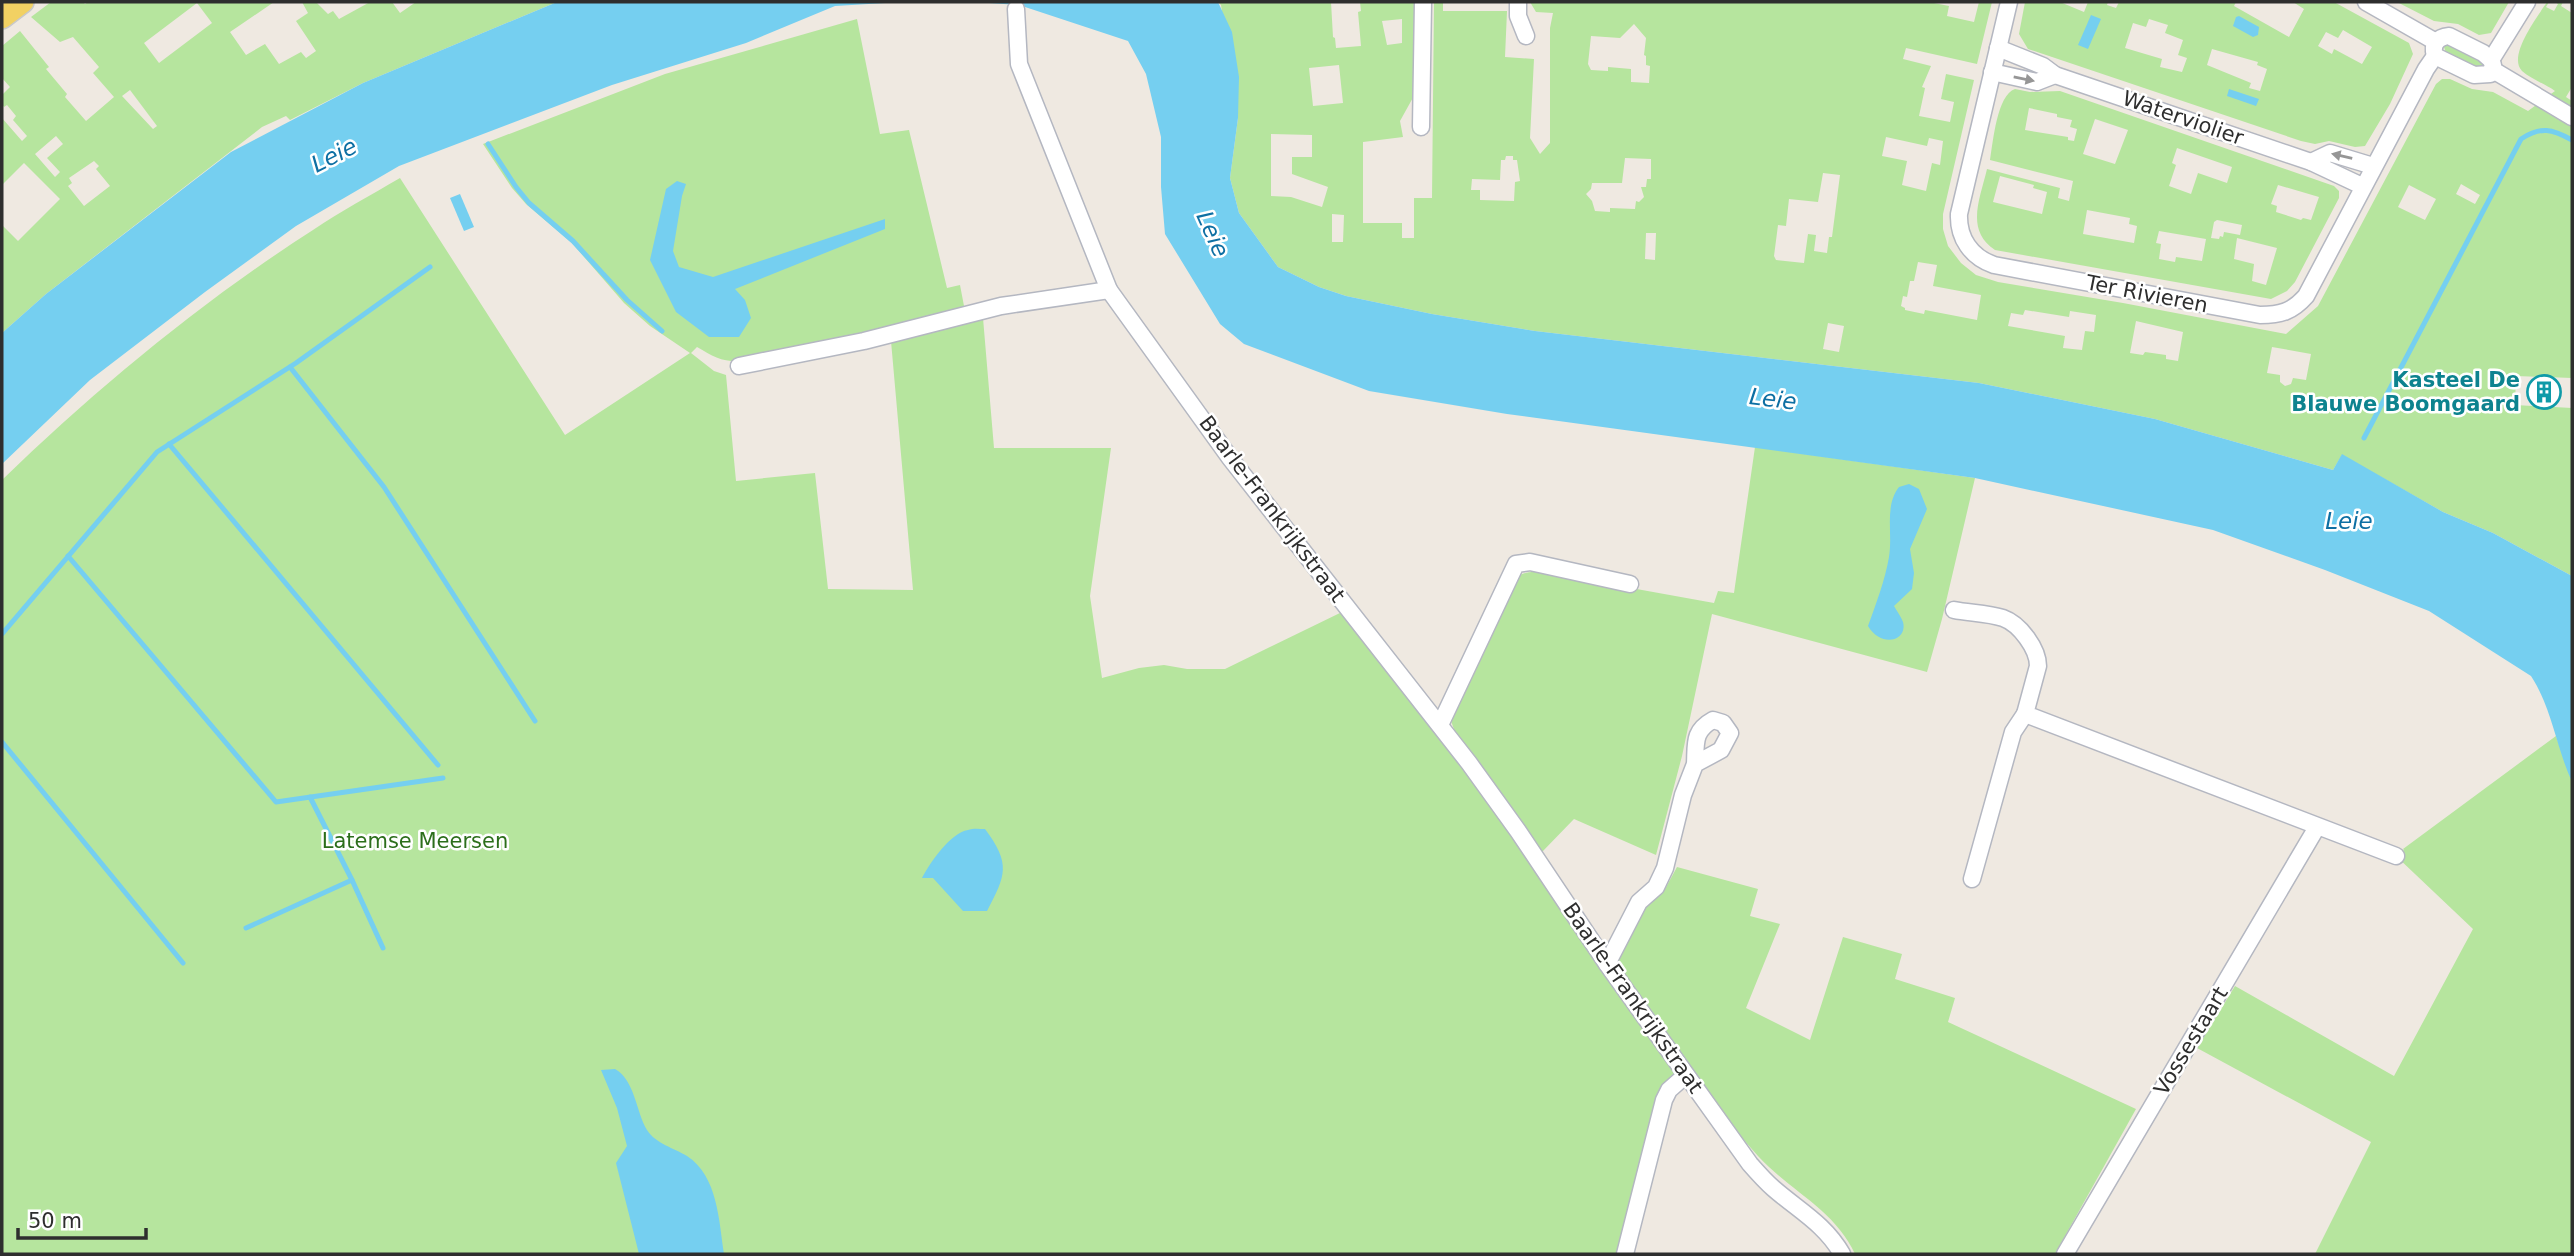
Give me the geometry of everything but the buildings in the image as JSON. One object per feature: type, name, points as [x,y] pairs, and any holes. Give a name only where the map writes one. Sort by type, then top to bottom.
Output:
[{"type":"street","points":[[1421,127],[1423,2]]},
{"type":"street","points":[[1518,2],[1518,16],[1526,36]]},
{"type":"street","name":"Ter Rivieren","points":[[2009,2],[1959,223],[1960,232],[1971,250],[1984,262],[1994,265],[2260,315],[2283,314],[2292,310],[2306,296],[2436,49]]},
{"type":"street","points":[[2365,2],[2474,75],[2490,74],[2492,65],[2527,2]]},
{"type":"street","name":"Baarle-Frankrijkstraat","points":[[1016,9],[1019,65],[1109,289],[1230,457],[1440,725],[1518,831],[1607,964],[1750,1164],[1772,1187],[1817,1222],[1842,1254]]},
{"type":"street","points":[[2436,49],[2444,37],[2454,38],[2572,117]]},
{"type":"street","name":"Waterviolier","points":[[1998,48],[2043,66],[2055,75],[2311,162],[2362,186]]},
{"type":"street","name":"Waterviolier","points":[[1992,72],[2037,82],[2055,75]]},
{"type":"street","name":"Waterviolier","points":[[2311,162],[2330,153],[2373,166]]},
{"type":"street","points":[[739,366],[878,338],[1001,306],[1109,289]]},
{"type":"street","points":[[1440,725],[1516,564],[1530,562],[1630,584]]},
{"type":"street","points":[[1954,610],[2003,618],[2011,623],[2038,657],[2025,714],[2013,732],[1972,878]]},
{"type":"street","points":[[2025,714],[2396,856]]},
{"type":"street","points":[[1607,964],[1639,902],[1656,887],[1665,868],[1683,795],[1695,764]]},
{"type":"street","name":"Vossestaart","points":[[2065,1254],[2317,827]]},
{"type":"street","points":[[1625,1254],[1664,1100],[1669,1090],[1686,1075]]},
{"type":"green space","points":[[51,2],[274,2],[230,32],[246,55],[265,44],[279,64],[301,52],[306,58],[316,51],[296,21],[308,13],[302,2],[316,2],[328,14],[333,11],[339,19],[370,2],[392,2],[400,13],[416,2],[557,2],[363,83],[290,120],[286,116],[262,127],[46,294],[2,333],[2,225],[18,241],[60,199],[24,163],[2,185],[2,118],[22,141],[27,136],[13,120],[16,116],[7,105],[4,107],[2,104],[2,95],[10,87],[2,78],[2,46],[20,31],[49,67],[46,69],[67,94],[65,97],[86,121],[114,97],[93,73],[99,67],[73,37],[60,42],[31,17]],"holes":[[[197,3],[212,23],[159,63],[144,43]],[[130,90],[157,126],[153,129],[122,96]],[[56,136],[63,144],[47,158],[60,172],[55,177],[35,154]],[[94,161],[99,166],[96,169],[110,186],[84,206],[68,186],[72,183],[69,178]]]},
{"type":"green space","points":[[1218,2],[1331,2],[1336,48],[1361,46],[1358,12],[1361,11],[1360,2],[1418,2],[1415,94],[1400,121],[1403,137],[1363,142],[1363,223],[1402,223],[1402,238],[1414,238],[1414,198],[1432,198],[1434,2],[1443,2],[1443,11],[1507,11],[1505,57],[1534,59],[1530,138],[1540,154],[1550,143],[1550,28],[1553,13],[1536,12],[1530,2],[1929,2],[1949,6],[1947,16],[1974,22],[1979,2],[1992,2],[1977,64],[1906,48],[1903,59],[1931,66],[1922,87],[1925,88],[1919,116],[1950,122],[1954,102],[1941,99],[1946,74],[1974,80],[1943,214],[1943,229],[1948,246],[1961,263],[1976,275],[1998,282],[2286,334],[2318,306],[2436,84],[2442,79],[2450,79],[2472,89],[2493,92],[2528,111],[2555,91],[2522,71],[2518,56],[2531,26],[2547,2],[2546,7],[2554,11],[2558,4],[2555,2],[2563,2],[2561,6],[2572,13],[2572,87],[2566,97],[2572,101],[2572,378],[2516,376],[2515,405],[2572,408],[2572,576],[2493,533],[2443,512],[2342,455],[2333,470],[2155,419],[1979,383],[1535,331],[1432,314],[1346,296],[1319,287],[1278,267],[1239,213],[1230,178],[1238,118],[1221,5]],"holes":[[[1402,19],[1402,43],[1387,45],[1382,21]],[[1634,24],[1646,38],[1644,55],[1646,65],[1650,66],[1649,83],[1631,82],[1631,69],[1608,67],[1608,71],[1591,70],[1588,64],[1591,36],[1620,38]],[[1339,65],[1343,103],[1313,106],[1309,68]],[[1271,134],[1312,135],[1312,157],[1292,157],[1292,174],[1328,187],[1322,207],[1291,197],[1271,196]],[[1886,137],[1927,146],[1929,138],[1943,141],[1940,165],[1932,163],[1926,191],[1902,185],[1907,161],[1882,156]],[[1506,156],[1513,156],[1513,160],[1517,160],[1520,181],[1515,182],[1514,201],[1480,200],[1480,190],[1471,190],[1472,179],[1500,180],[1501,160],[1505,160]],[[1625,158],[1651,159],[1651,179],[1647,179],[1646,187],[1641,187],[1644,197],[1639,202],[1636,201],[1635,209],[1610,208],[1610,212],[1595,211],[1586,194],[1592,183],[1622,183]],[[1823,173],[1840,175],[1832,237],[1829,237],[1827,253],[1814,251],[1816,235],[1808,234],[1804,263],[1776,260],[1774,256],[1778,225],[1786,226],[1789,199],[1818,202]],[[2461,184],[2480,195],[2475,204],[2456,194]],[[2409,185],[2436,199],[2425,220],[2398,207]],[[1332,214],[1344,215],[1343,242],[1332,242]],[[1646,233],[1656,233],[1655,260],[1645,259]],[[1918,262],[1937,265],[1933,286],[1981,295],[1977,320],[1925,310],[1924,314],[1905,310],[1901,306],[1903,296],[1907,297]],[[2025,310],[2069,317],[2070,311],[2096,315],[2094,332],[2085,331],[2082,350],[2063,348],[2065,336],[2008,326],[2011,313],[2023,315]],[[2136,321],[2183,332],[2178,361],[2166,359],[2166,355],[2130,353]],[[1828,323],[1844,326],[1839,352],[1823,349]],[[2272,347],[2311,354],[2306,380],[2293,378],[2291,384],[2285,386],[2280,382],[2280,375],[2267,373]]]},
{"type":"green space","points":[[2025,2],[2060,2],[2084,12],[2088,2],[2108,2],[2107,5],[2116,8],[2119,2],[2236,2],[2234,6],[2289,37],[2304,9],[2293,2],[2334,2],[2409,43],[2413,54],[2390,104],[2365,146],[2355,147],[2329,141],[2315,144],[2301,141],[2028,49],[2019,34]],"holes":[[[2149,19],[2168,25],[2165,33],[2183,40],[2178,55],[2187,58],[2182,72],[2160,67],[2162,59],[2125,48],[2133,23],[2146,27]],[[2343,30],[2372,47],[2362,64],[2334,49],[2332,54],[2318,46],[2326,32],[2338,38]],[[2212,49],[2258,62],[2257,65],[2267,69],[2260,91],[2249,88],[2251,83],[2207,65]]]},
{"type":"green space","points":[[2397,2],[2509,2],[2491,33],[2479,35],[2458,24],[2434,21]]},
{"type":"green space","name":"Latemse Meersen","points":[[857,19],[880,134],[909,130],[947,288],[960,285],[964,306],[944,314],[744,361],[719,358],[697,347],[691,353],[714,371],[726,375],[736,481],[815,473],[828,589],[913,590],[891,341],[983,318],[994,448],[1111,448],[1090,596],[1102,678],[1139,668],[1164,665],[1187,669],[1225,669],[1342,612],[1437,728],[1683,1078],[1674,1097],[1634,1254],[2,1254],[2,480],[113,379],[191,316],[324,223],[400,178],[565,435],[690,353],[650,326],[624,303],[572,243],[526,204],[483,144],[665,74]]},
{"type":"green space","points":[[2448,43],[2481,61],[2484,68],[2479,70],[2446,53],[2444,47]]},
{"type":"green space","points":[[2015,89],[2030,92],[2060,91],[2334,186],[2339,191],[2339,198],[2295,282],[2287,291],[2271,299],[1995,250],[1980,233],[1977,223],[1987,169],[2060,188],[2058,198],[2069,201],[2073,181],[1990,160],[2000,109],[2009,93]],"holes":[[[2029,108],[2072,120],[2070,127],[2077,129],[2074,141],[2068,140],[2068,137],[2025,130]],[[2095,119],[2128,130],[2115,164],[2083,154]],[[2177,148],[2232,167],[2227,183],[2198,173],[2191,194],[2169,186],[2176,165],[2172,163]],[[2000,176],[2034,185],[2033,188],[2047,192],[2042,214],[1993,202]],[[2278,185],[2319,197],[2311,220],[2301,220],[2276,212],[2277,206],[2271,204]],[[2087,210],[2130,218],[2129,224],[2137,226],[2134,243],[2083,234]],[[2217,220],[2242,225],[2240,235],[2224,232],[2219,239],[2211,238],[2214,222]],[[2159,231],[2206,239],[2202,261],[2176,257],[2175,262],[2159,259],[2161,244],[2156,243]],[[2237,238],[2277,248],[2266,285],[2252,281],[2254,264],[2234,259]]]},
{"type":"green space","points":[[1755,447],[1975,478],[1927,672],[1712,614],[1682,756],[1656,855],[1574,819],[1542,852],[1455,732],[1451,721],[1517,577],[1528,572],[1548,573],[1714,603],[1718,591],[1734,593]]},
{"type":"green space","points":[[2556,736],[2572,782],[2572,1254],[2315,1254],[2371,1142],[2197,1048],[2235,986],[2394,1076],[2473,929],[2396,856]]},
{"type":"green space","points":[[1677,867],[1758,889],[1750,916],[1780,924],[1746,1008],[1810,1040],[1843,937],[1902,954],[1895,979],[1955,998],[1948,1022],[2136,1109],[2055,1254],[1855,1254],[1836,1225],[1758,1156],[1702,1088],[1619,966],[1619,956],[1640,913],[1665,889]]},
{"type":"water","name":"Leie","points":[[557,2],[902,2],[835,6],[746,43],[612,85],[399,166],[296,226],[205,292],[90,380],[2,464],[2,333],[46,294],[231,152],[363,83]]},
{"type":"water","name":"Leie","points":[[975,2],[1218,2],[1232,32],[1239,77],[1238,118],[1230,178],[1239,213],[1278,267],[1319,287],[1346,296],[1535,331],[1979,383],[2155,419],[2333,470],[2342,454],[2443,512],[2493,533],[2572,576],[2572,782],[2544,701],[2531,676],[2429,611],[2213,530],[1975,478],[1507,414],[1369,391],[1244,344],[1220,324],[1165,234],[1161,137],[1146,74],[1128,41],[1019,5]]},
{"type":"water","points":[[2091,15],[2101,19],[2088,49],[2078,45]]},
{"type":"water","points":[[2239,16],[2259,27],[2258,35],[2253,37],[2233,26]]},
{"type":"water","points":[[2229,89],[2259,99],[2256,106],[2227,96]]},
{"type":"water","points":[[677,181],[686,184],[673,251],[679,267],[713,277],[885,219],[885,229],[735,289],[745,300],[751,318],[739,337],[709,337],[676,312],[650,260],[666,189]]},
{"type":"water","points":[[460,194],[474,227],[464,231],[450,198]]},
{"type":"water","points":[[1909,484],[1919,489],[1927,509],[1910,549],[1914,573],[1912,589],[1894,606],[1904,628],[1898,637],[1887,640],[1880,638],[1868,626],[1889,557],[1890,511],[1894,494],[1899,487]]},
{"type":"water","points":[[970,829],[985,829],[999,852],[1002,878],[987,911],[963,911],[933,878],[922,878],[935,857],[954,837]]},
{"type":"water","points":[[615,1069],[627,1081],[643,1123],[651,1135],[687,1156],[705,1175],[715,1200],[724,1254],[639,1254],[616,1163],[627,1146],[617,1108],[601,1070]]},
{"type":"waterway","points":[[2364,438],[2521,139],[2547,130],[2572,140]]},
{"type":"waterway","points":[[488,144],[529,203],[573,241],[627,300],[662,331]]},
{"type":"waterway","points":[[2,634],[157,452],[296,363],[430,267]]},
{"type":"waterway","points":[[290,367],[384,487],[535,721]]},
{"type":"waterway","points":[[169,444],[438,765]]},
{"type":"waterway","points":[[68,556],[276,802],[443,778]]},
{"type":"waterway","points":[[2,742],[183,963]]},
{"type":"waterway","points":[[310,797],[383,948]]},
{"type":"waterway","points":[[246,928],[352,880]]},
{"type":"place","name":"Kasteel De Blauwe Boomgaard","points":[[2544,392]]}]
